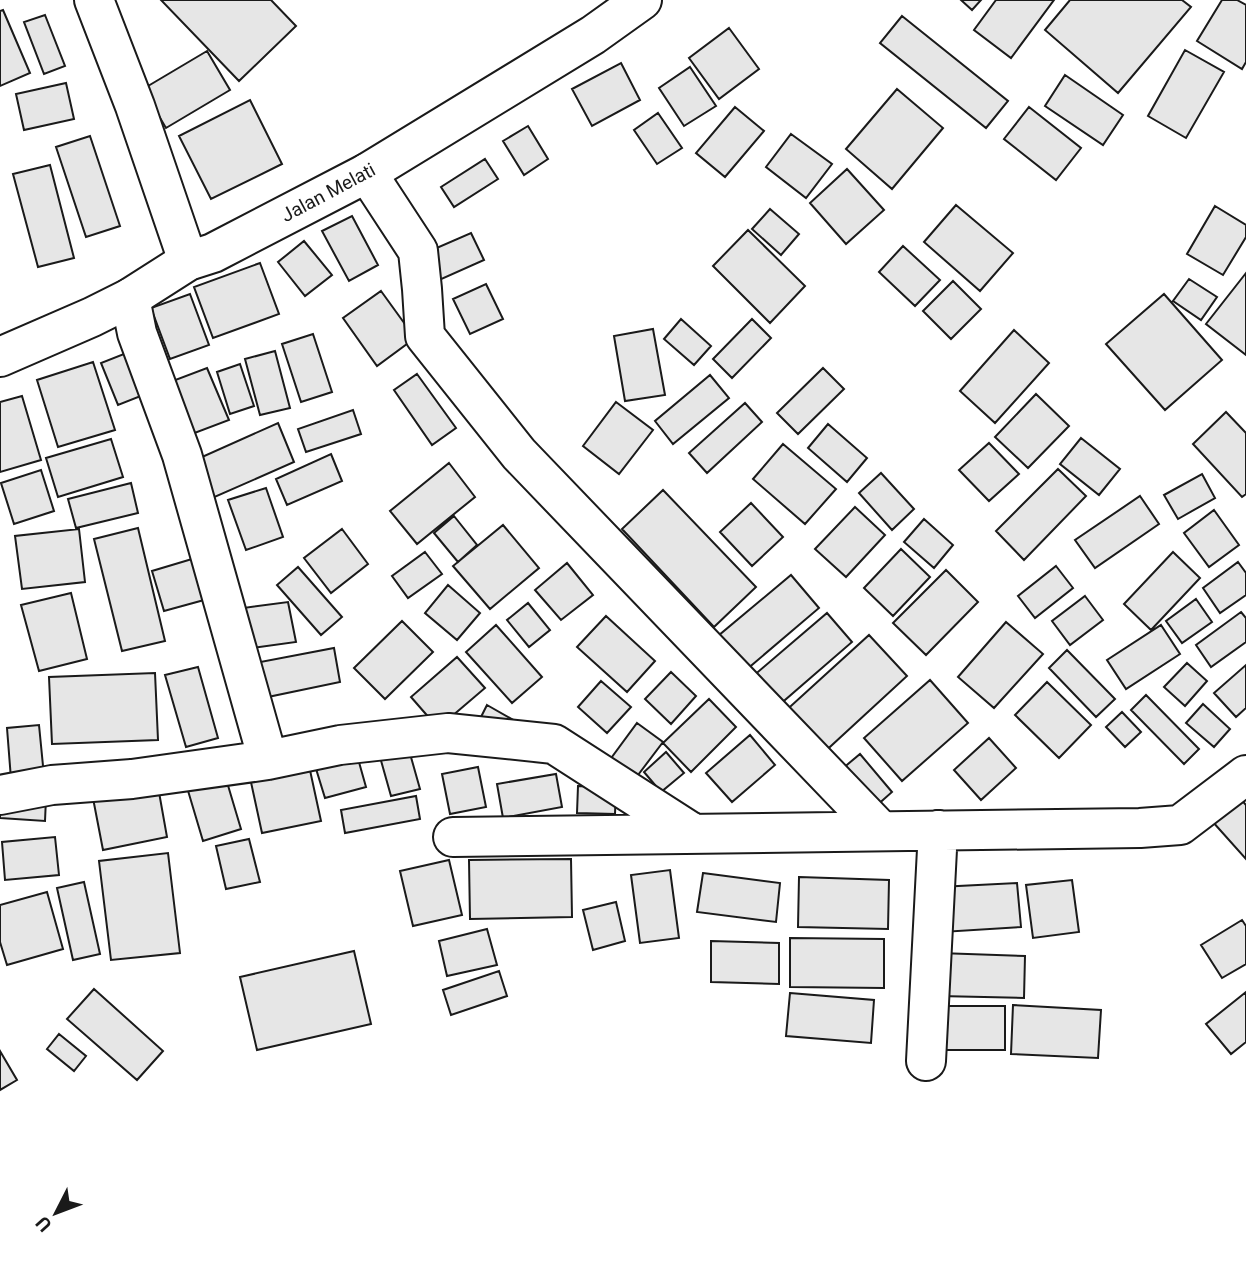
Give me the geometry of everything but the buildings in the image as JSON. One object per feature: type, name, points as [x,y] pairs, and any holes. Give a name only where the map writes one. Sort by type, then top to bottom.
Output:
[{"type":"street","points":[[94,0],[135,106],[188,261]]},
{"type":"street","name":"Jalan Melati","points":[[0,357],[130,298],[188,261],[213,253],[367,173],[593,35],[642,0]]},
{"type":"street","points":[[367,173],[418,251],[425,336],[519,454],[881,831]]},
{"type":"street","points":[[130,298],[137,334],[182,456],[268,760]]},
{"type":"street","points":[[0,795],[52,785],[132,779],[268,760],[340,745],[448,733],[554,744],[694,834]]},
{"type":"street","points":[[453,837],[1140,828],[1180,825],[1246,775]]},
{"type":"street","points":[[926,1060],[938,830]]}]
